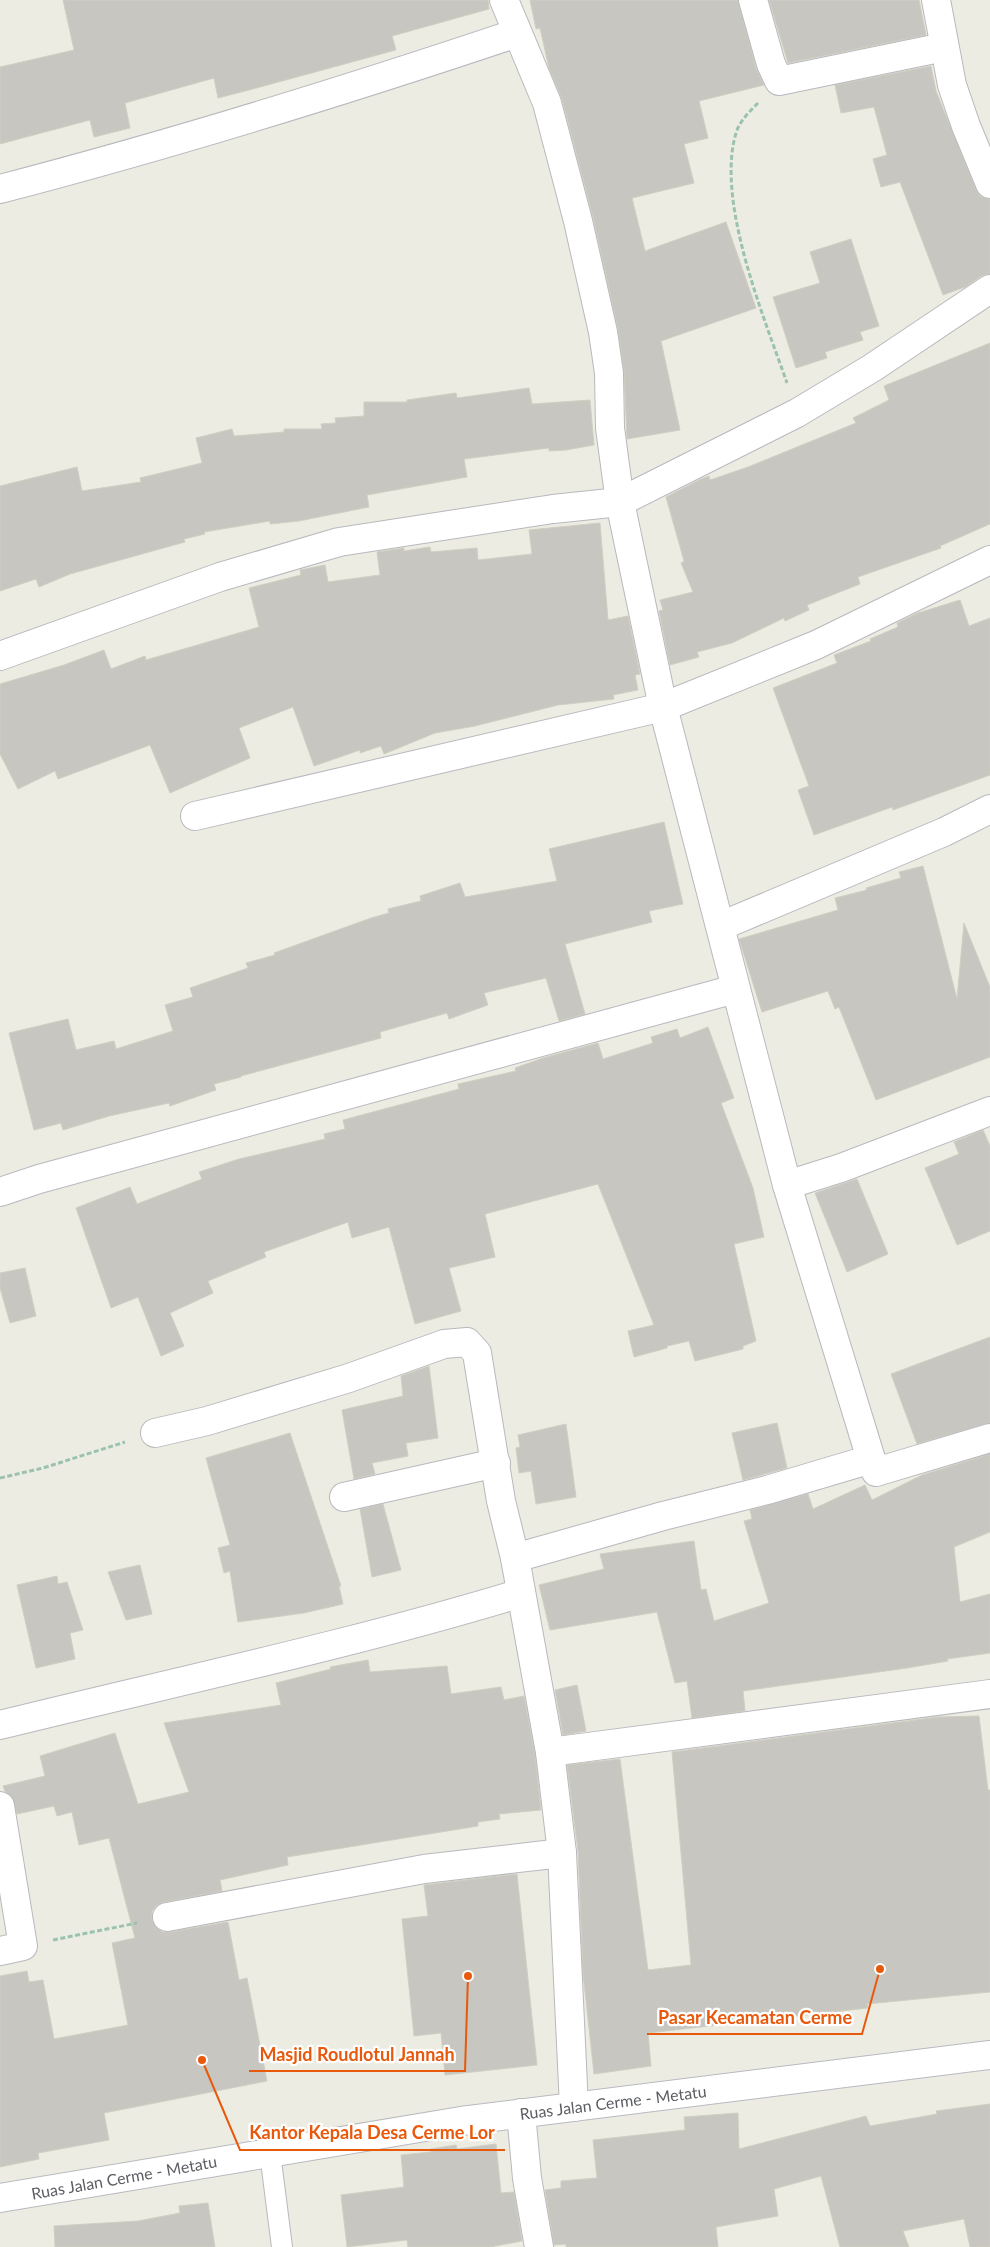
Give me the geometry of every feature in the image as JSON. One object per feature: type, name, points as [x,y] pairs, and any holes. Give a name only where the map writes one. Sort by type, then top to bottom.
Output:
[{"type":"street","points":[[504,0],[546,103],[578,221],[601,323],[609,373],[610,428],[620,502],[663,707],[787,1185],[871,1459],[876,1472],[990,1438]]},
{"type":"street","points":[[753,0],[771,64],[779,81],[944,47]]},
{"type":"street","points":[[936,0],[952,85],[966,126],[990,184]]},
{"type":"street","points":[[0,188],[110,160],[399,73],[516,33]]},
{"type":"street","points":[[0,656],[220,578],[339,542],[553,509],[620,502],[797,413],[872,368],[990,289]]},
{"type":"street","points":[[195,816],[663,707],[816,645],[990,560]]},
{"type":"street","points":[[721,926],[944,832],[990,809]]},
{"type":"street","points":[[0,1192],[39,1179],[367,1088],[735,989]]},
{"type":"street","points":[[787,1185],[841,1168],[990,1111]]},
{"type":"street","points":[[155,1433],[207,1421],[349,1378],[444,1344],[467,1342],[477,1353],[501,1501],[515,1558],[550,1752],[562,1853],[574,2107]]},
{"type":"street","points":[[515,1558],[664,1516],[767,1490],[871,1459]]},
{"type":"street","points":[[344,1497],[496,1463]]},
{"type":"street","points":[[0,1725],[138,1691],[291,1657],[439,1618],[521,1593]]},
{"type":"street","points":[[550,1752],[990,1694]]},
{"type":"street","points":[[0,1806],[12,1949]]},
{"type":"street","points":[[167,1917],[424,1869],[562,1853]]},
{"type":"street","name":"Ruas Jalan Cerme - Metatu","points":[[0,2198],[452,2122],[990,2055]]},
{"type":"street","points":[[521,2113],[527,2178],[539,2247]]},
{"type":"lane","points":[[270,2153],[282,2247]]},
{"type":"path","points":[[779,81],[747,114],[738,128],[733,144],[731,174],[734,209],[750,275],[797,413]]},
{"type":"path","points":[[0,1478],[43,1468],[155,1433]]},
{"type":"path","points":[[12,1949],[167,1917]]},
{"type":"building","points":[[63,0],[488,0],[489,9],[392,36],[396,50],[249,90],[218,98],[214,78],[125,103],[130,128],[94,137],[90,120],[0,144],[0,67],[74,50]]},
{"type":"building","points":[[530,0],[738,0],[756,68],[764,85],[699,101],[708,138],[684,144],[694,183],[632,198],[645,251],[726,222],[756,308],[661,341],[680,430],[627,439],[624,371],[618,329],[593,217],[562,99],[549,68],[540,28],[536,29]]},
{"type":"building","points":[[769,0],[919,0],[926,35],[788,63]]},
{"type":"building","points":[[931,66],[936,91],[976,190],[981,197],[990,199],[990,274],[981,276],[965,287],[943,295],[900,182],[881,187],[873,159],[887,155],[874,107],[841,113],[835,85]]},
{"type":"building","points":[[851,239],[879,326],[860,332],[863,340],[825,352],[827,358],[796,368],[773,297],[820,283],[810,252]]},
{"type":"building","points":[[990,343],[990,524],[940,546],[941,548],[858,577],[860,584],[807,605],[809,610],[785,621],[784,618],[732,643],[697,652],[699,657],[670,665],[659,611],[663,610],[660,600],[693,592],[681,563],[684,561],[666,497],[701,479],[709,476],[710,480],[748,467],[856,423],[853,418],[889,400],[884,386]]},
{"type":"building","points":[[529,388],[532,404],[590,400],[594,445],[566,450],[549,451],[549,448],[464,459],[467,477],[367,495],[369,507],[299,521],[270,524],[270,521],[204,532],[205,534],[184,539],[185,542],[70,574],[39,587],[36,579],[0,591],[0,486],[77,467],[82,491],[141,482],[140,478],[202,463],[196,438],[232,429],[234,436],[284,432],[284,429],[322,429],[321,424],[336,423],[335,418],[364,416],[364,402],[407,402],[407,400],[456,393],[457,398]]},
{"type":"building","points":[[600,523],[608,620],[628,616],[640,674],[635,675],[638,690],[613,695],[614,699],[558,705],[475,726],[435,733],[384,754],[381,746],[360,753],[360,750],[314,766],[293,707],[239,728],[250,758],[170,793],[150,745],[58,779],[55,771],[18,789],[0,754],[0,684],[64,665],[104,650],[111,669],[145,656],[146,660],[259,627],[249,588],[301,575],[300,570],[325,565],[328,582],[380,575],[377,552],[404,548],[404,551],[430,547],[431,552],[477,548],[478,560],[532,554],[529,530]]},
{"type":"building","points":[[960,600],[969,626],[990,618],[990,775],[893,810],[892,807],[814,835],[798,790],[809,786],[773,688],[837,663],[834,655],[871,641],[870,639],[898,627],[897,623],[918,613]]},
{"type":"building","points":[[664,822],[683,904],[649,911],[652,922],[565,944],[585,1014],[559,1021],[546,978],[484,993],[488,1005],[449,1019],[447,1013],[380,1032],[381,1038],[214,1084],[216,1090],[170,1106],[169,1103],[109,1116],[63,1130],[61,1123],[34,1130],[9,1033],[68,1019],[76,1050],[114,1041],[116,1049],[173,1031],[165,1005],[193,997],[190,988],[248,968],[246,963],[275,955],[274,953],[389,913],[388,909],[421,901],[420,896],[460,883],[465,897],[557,881],[549,849]]},
{"type":"building","points":[[923,866],[957,999],[964,923],[990,987],[990,1057],[876,1100],[839,1007],[835,1009],[828,991],[762,1012],[739,939],[838,910],[835,898],[867,890],[866,888],[901,878],[899,872]]},
{"type":"building","points":[[708,1027],[734,1098],[721,1103],[753,1188],[764,1237],[734,1244],[756,1341],[743,1346],[743,1349],[695,1361],[689,1341],[634,1357],[628,1331],[654,1325],[598,1184],[485,1214],[495,1257],[449,1268],[461,1311],[415,1324],[389,1227],[352,1238],[348,1222],[264,1252],[266,1257],[208,1281],[213,1293],[170,1313],[184,1346],[161,1356],[138,1297],[111,1308],[76,1208],[130,1187],[137,1204],[202,1179],[199,1172],[239,1159],[325,1139],[324,1134],[345,1129],[343,1120],[459,1089],[458,1084],[516,1071],[515,1068],[543,1058],[598,1043],[603,1059],[653,1043],[651,1037],[677,1029],[680,1038]]},
{"type":"building","points":[[983,1130],[990,1146],[990,1231],[957,1245],[925,1168],[959,1154],[954,1142]]},
{"type":"building","points":[[857,1179],[888,1254],[847,1272],[815,1193]]},
{"type":"building","points":[[25,1268],[36,1316],[10,1323],[0,1288],[0,1273]]},
{"type":"building","points":[[990,1337],[990,1423],[917,1444],[891,1374]]},
{"type":"building","points":[[429,1366],[438,1438],[406,1443],[408,1456],[372,1463],[375,1474],[354,1479],[342,1410],[403,1396],[401,1376]]},
{"type":"building","points":[[777,1423],[787,1468],[743,1480],[732,1433]]},
{"type":"building","points":[[566,1424],[576,1497],[536,1504],[531,1471],[519,1473],[516,1448],[520,1447],[518,1435]]},
{"type":"building","points":[[290,1433],[341,1586],[339,1586],[343,1604],[304,1613],[238,1622],[230,1571],[224,1573],[218,1548],[230,1545],[206,1458]]},
{"type":"building","points":[[990,1454],[990,1532],[954,1547],[960,1602],[990,1594],[990,1653],[947,1659],[948,1661],[907,1668],[743,1691],[745,1711],[692,1718],[687,1681],[675,1683],[657,1612],[550,1630],[539,1585],[604,1569],[600,1554],[694,1541],[701,1590],[706,1589],[714,1621],[769,1603],[744,1521],[752,1519],[750,1510],[808,1494],[813,1509],[865,1485],[872,1500],[922,1475]]},
{"type":"building","points":[[383,1504],[401,1570],[372,1577],[360,1509]]},
{"type":"building","points":[[140,1565],[152,1614],[126,1620],[108,1572]]},
{"type":"building","points":[[57,1576],[58,1584],[67,1582],[83,1630],[70,1633],[75,1659],[36,1668],[17,1585]]},
{"type":"building","points":[[368,1660],[370,1672],[447,1666],[451,1694],[501,1687],[504,1700],[524,1696],[535,1754],[541,1810],[499,1814],[500,1819],[478,1822],[478,1826],[287,1857],[288,1865],[220,1880],[222,1891],[157,1905],[152,1911],[152,1920],[162,1932],[228,1922],[239,1980],[247,1978],[267,2081],[104,2113],[109,2140],[38,2153],[39,2159],[0,2167],[0,1976],[27,1971],[29,1982],[43,1980],[54,2039],[128,2025],[112,1943],[135,1938],[109,1838],[79,1845],[72,1812],[57,1816],[54,1806],[17,1814],[12,1797],[5,1791],[3,1786],[45,1776],[40,1756],[115,1733],[138,1804],[189,1792],[164,1723],[281,1705],[276,1683],[331,1669],[330,1667]]},
{"type":"building","points":[[577,1685],[586,1731],[563,1735],[555,1690]]},
{"type":"building","points":[[979,1716],[988,1790],[990,1790],[990,1992],[867,2004],[868,2008],[648,2033],[651,2066],[594,2074],[583,1974],[578,1851],[567,1765],[620,1759],[648,1970],[691,1965],[672,1752],[938,1717]]},
{"type":"building","points":[[517,1874],[537,2065],[445,2075],[441,2033],[414,2036],[402,1919],[428,1916],[424,1885]]},
{"type":"building","points":[[990,2104],[990,2247],[970,2247],[964,2219],[903,2231],[909,2247],[840,2247],[821,2176],[774,2189],[778,2216],[716,2227],[718,2247],[566,2247],[566,2244],[554,2245],[545,2190],[561,2188],[561,2181],[597,2178],[593,2140],[685,2130],[684,2117],[738,2113],[739,2149],[866,2116],[870,2126],[937,2114],[936,2111]]},
{"type":"building","points":[[496,2144],[501,2193],[514,2192],[522,2241],[490,2247],[408,2247],[407,2240],[347,2247],[341,2195],[404,2187],[401,2155],[431,2152],[431,2149],[456,2145],[457,2149]]},
{"type":"building","points":[[208,2203],[215,2247],[55,2247],[54,2226],[138,2221],[180,2213],[179,2206]]},
{"type":"place","name":"Pasar Kecamatan Cerme","points":[[880,1969]]},
{"type":"place","name":"Masjid Roudlotul Jannah","points":[[468,1976]]},
{"type":"place","name":"Kantor Kepala Desa Cerme Lor","points":[[202,2060]]}]
